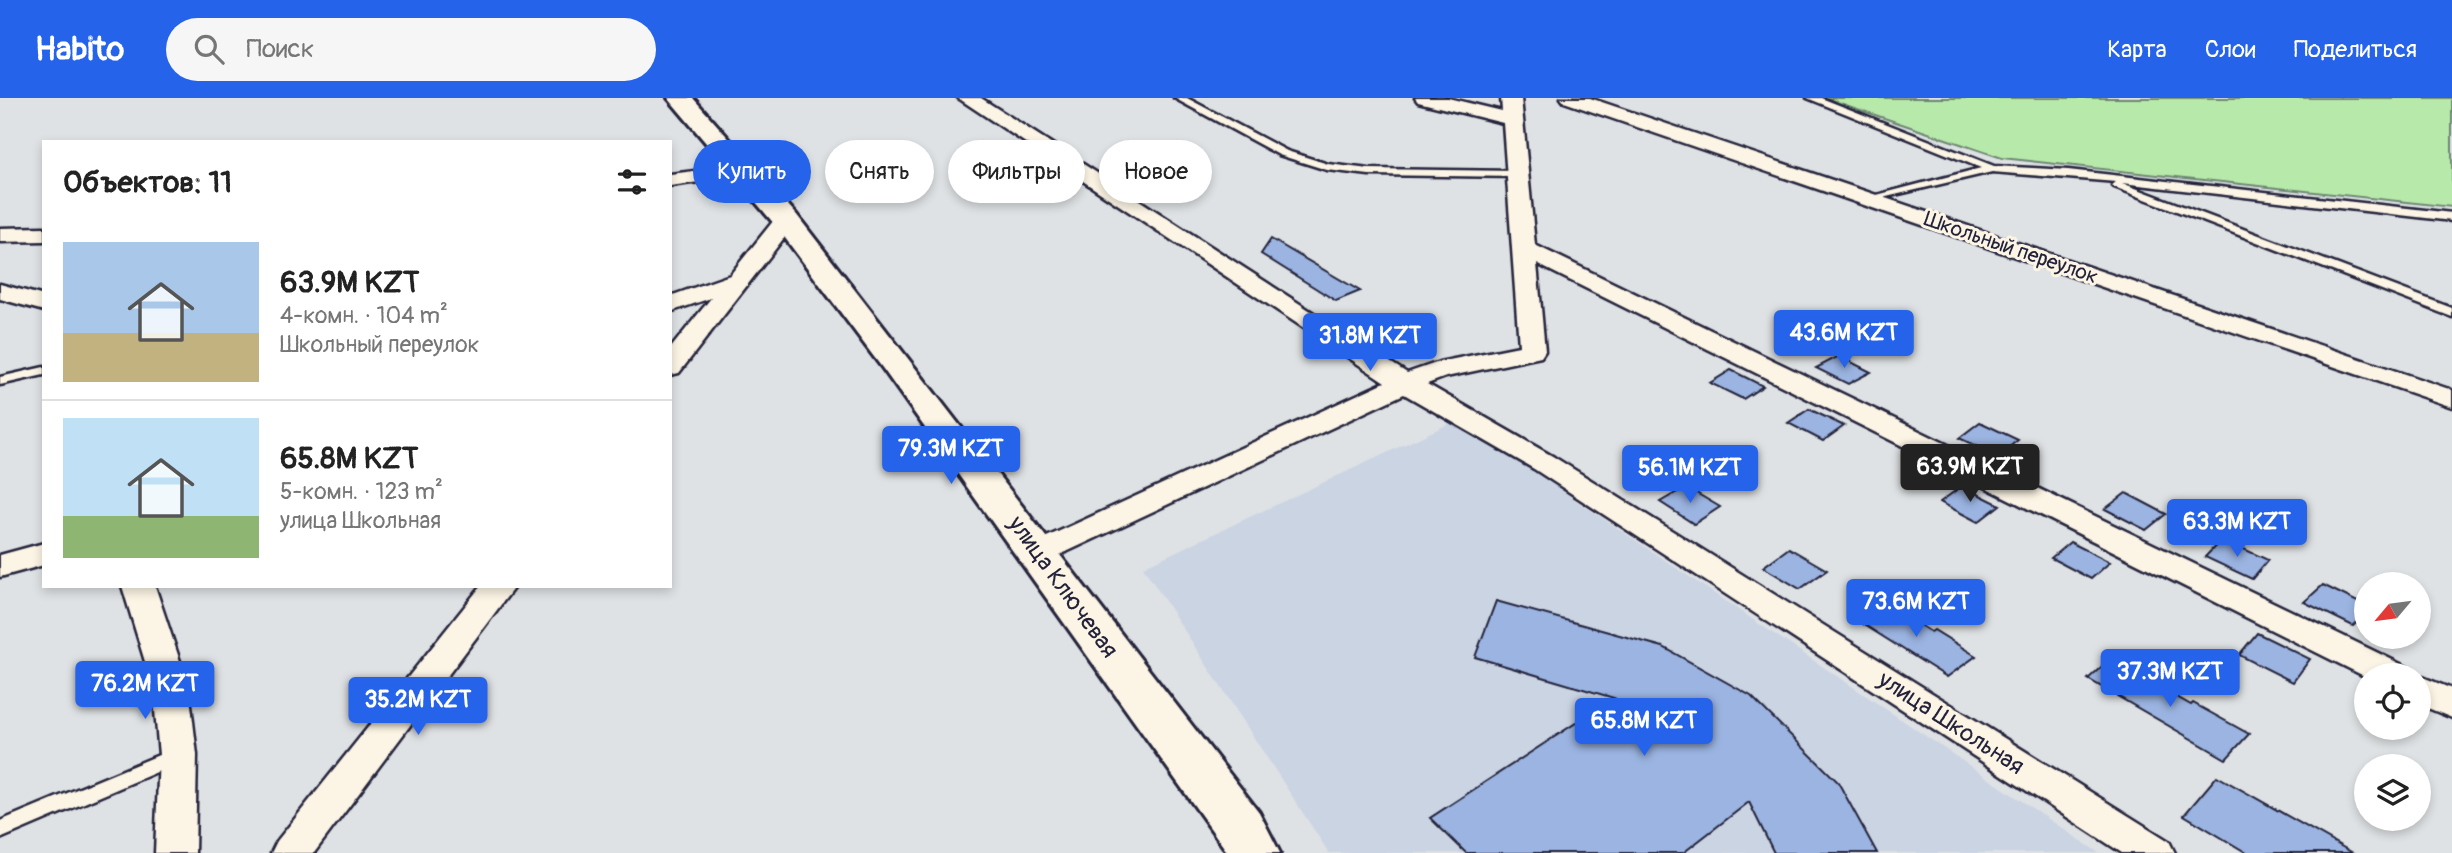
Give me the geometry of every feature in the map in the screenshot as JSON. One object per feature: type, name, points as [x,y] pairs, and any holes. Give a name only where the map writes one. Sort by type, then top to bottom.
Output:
[{"type":"street","name":"улица Ключевая","points":[[680,98],[717,140]]},
{"type":"street","name":"улица Школьная","points":[[968,98],[1405,383],[1544,463],[2155,853]]},
{"type":"street","points":[[1038,553],[1405,383],[1439,370],[1532,351],[1512,109],[1425,98]]},
{"type":"street","name":"Школьный переулок","points":[[1571,98],[2452,399]]},
{"type":"street","points":[[672,180],[693,177]]},
{"type":"street","name":"улица Ключевая","points":[[771,203],[1038,553],[1241,827],[1254,853]]},
{"type":"street","points":[[679,348],[786,220]]},
{"type":"street","points":[[0,235],[42,234]]},
{"type":"street","points":[[1525,248],[2368,663]]},
{"type":"street","points":[[672,304],[738,280]]},
{"type":"street","points":[[0,290],[42,303]]},
{"type":"street","points":[[0,566],[42,555]]},
{"type":"street","points":[[139,588],[171,688],[178,755],[175,853]]},
{"type":"street","points":[[291,853],[497,588]]},
{"type":"street","points":[[2431,694],[2452,704]]},
{"type":"lane","points":[[1179,98],[1283,153],[1327,167],[1369,172],[1519,174]]},
{"type":"lane","points":[[1812,98],[1992,169],[2097,177],[2452,218]]},
{"type":"lane","points":[[1869,200],[1992,169]]},
{"type":"lane","points":[[2097,177],[2452,313]]},
{"type":"lane","points":[[0,381],[42,371]]},
{"type":"lane","points":[[0,830],[178,755]]},
{"type":"shaded area","points":[[1457,420],[2099,853],[1329,853],[1143,567]]},
{"type":"green space","points":[[1825,98],[2452,98],[2452,207],[2002,158]]},
{"type":"building","points":[[1271,239],[1360,291],[1336,301],[1261,254]]},
{"type":"building","points":[[1839,356],[1871,372],[1848,384],[1816,368]]},
{"type":"building","points":[[1731,370],[1763,386],[1743,399],[1710,383]]},
{"type":"building","points":[[1809,409],[1844,426],[1823,441],[1788,423]]},
{"type":"building","points":[[1980,422],[2018,440],[1998,456],[1959,438]]},
{"type":"building","points":[[1962,486],[2000,505],[1978,522],[1940,502]]},
{"type":"building","points":[[1686,487],[1720,507],[1694,524],[1660,502]]},
{"type":"building","points":[[2126,493],[2166,514],[2146,530],[2105,509]]},
{"type":"building","points":[[2222,539],[2268,560],[2252,579],[2205,557]]},
{"type":"building","points":[[2070,542],[2110,562],[2091,579],[2051,558]]},
{"type":"building","points":[[1789,548],[1827,570],[1800,589],[1763,567]]},
{"type":"building","points":[[2323,585],[2354,600],[2354,625],[2353,626],[2304,602]]},
{"type":"building","points":[[1496,601],[1663,647],[1751,696],[1838,782],[1877,853],[1774,853],[1749,802],[1683,853],[1466,853],[1430,818],[1614,698],[1475,657]]},
{"type":"building","points":[[1881,601],[1976,656],[1947,677],[1855,619]]},
{"type":"building","points":[[2257,633],[2310,659],[2293,682],[2239,655]]},
{"type":"building","points":[[2110,659],[2249,734],[2226,759],[2088,679]]},
{"type":"building","points":[[2217,776],[2353,853],[2247,853],[2184,815]]}]
